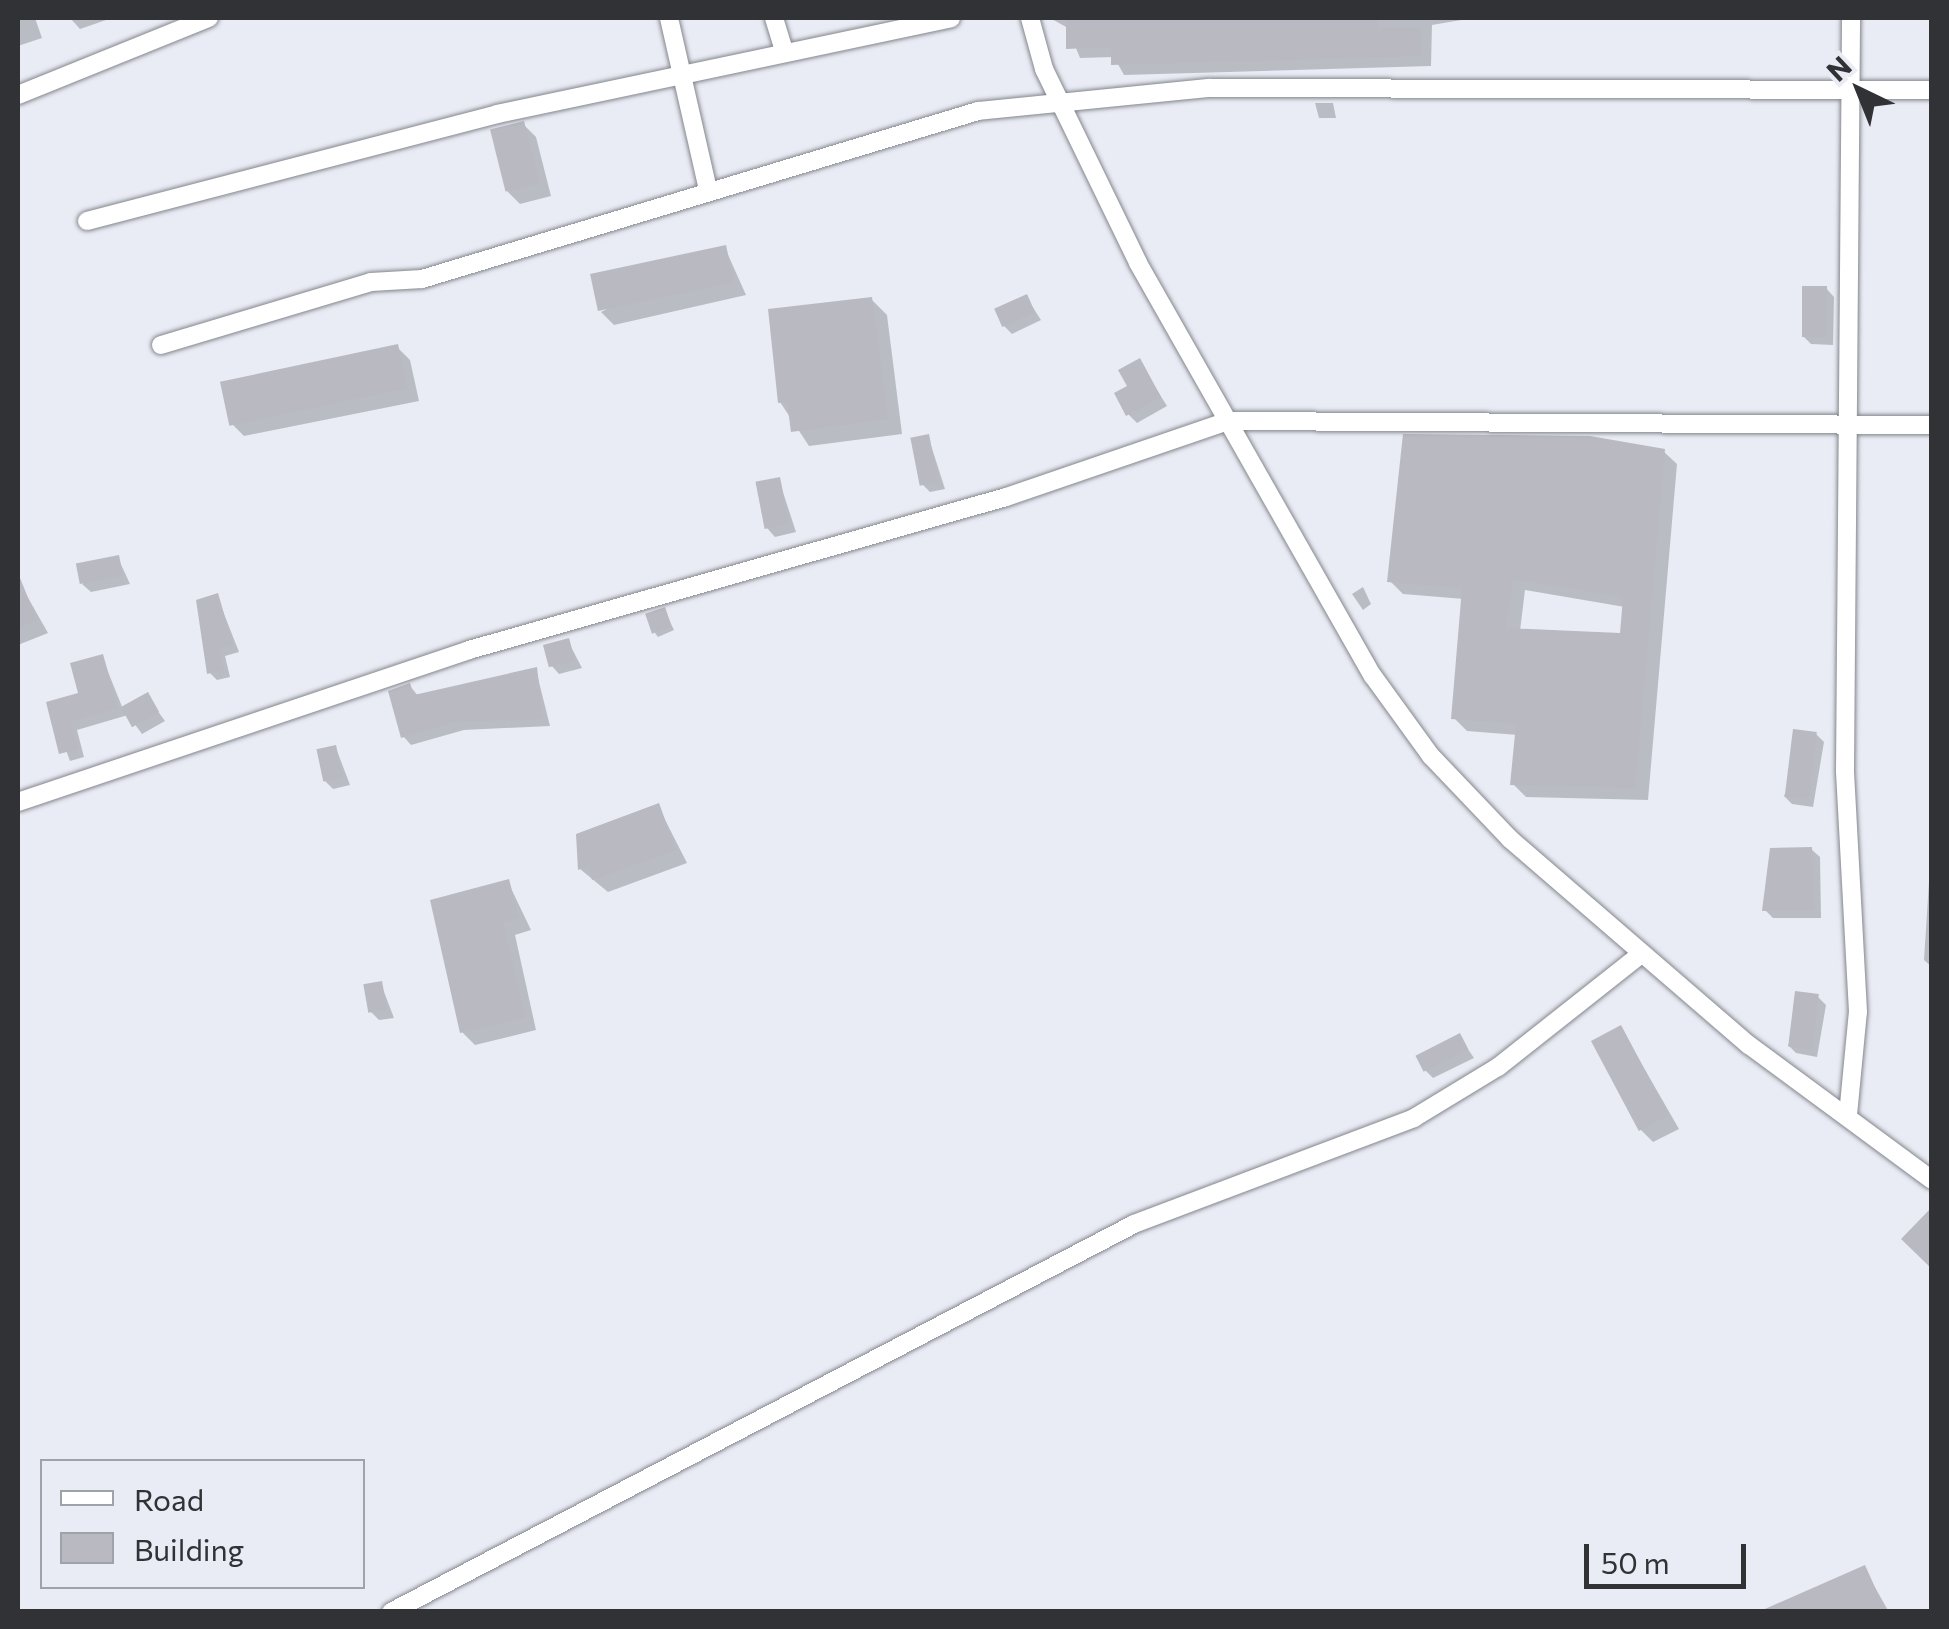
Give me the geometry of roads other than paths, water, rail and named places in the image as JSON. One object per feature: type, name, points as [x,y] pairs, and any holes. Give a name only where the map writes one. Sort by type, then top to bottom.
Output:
[{"type":"street","points":[[18,96],[209,18]]},
{"type":"street","points":[[668,18],[708,190]]},
{"type":"street","points":[[774,18],[784,51]]},
{"type":"street","points":[[87,221],[784,51],[951,18]]},
{"type":"street","points":[[1030,18],[1058,103],[1228,420],[1373,676],[1431,756],[1642,954],[1932,1180]]},
{"type":"street","points":[[1848,1114],[1858,1012],[1845,770],[1852,426],[1851,18]]},
{"type":"street","points":[[161,345],[372,282],[422,279],[978,111],[1209,88],[1932,90]]},
{"type":"street","points":[[18,802],[470,650],[1006,497],[1228,420],[1932,424]]},
{"type":"street","points":[[391,1612],[1134,1224],[1414,1118],[1498,1067],[1642,954]]}]
